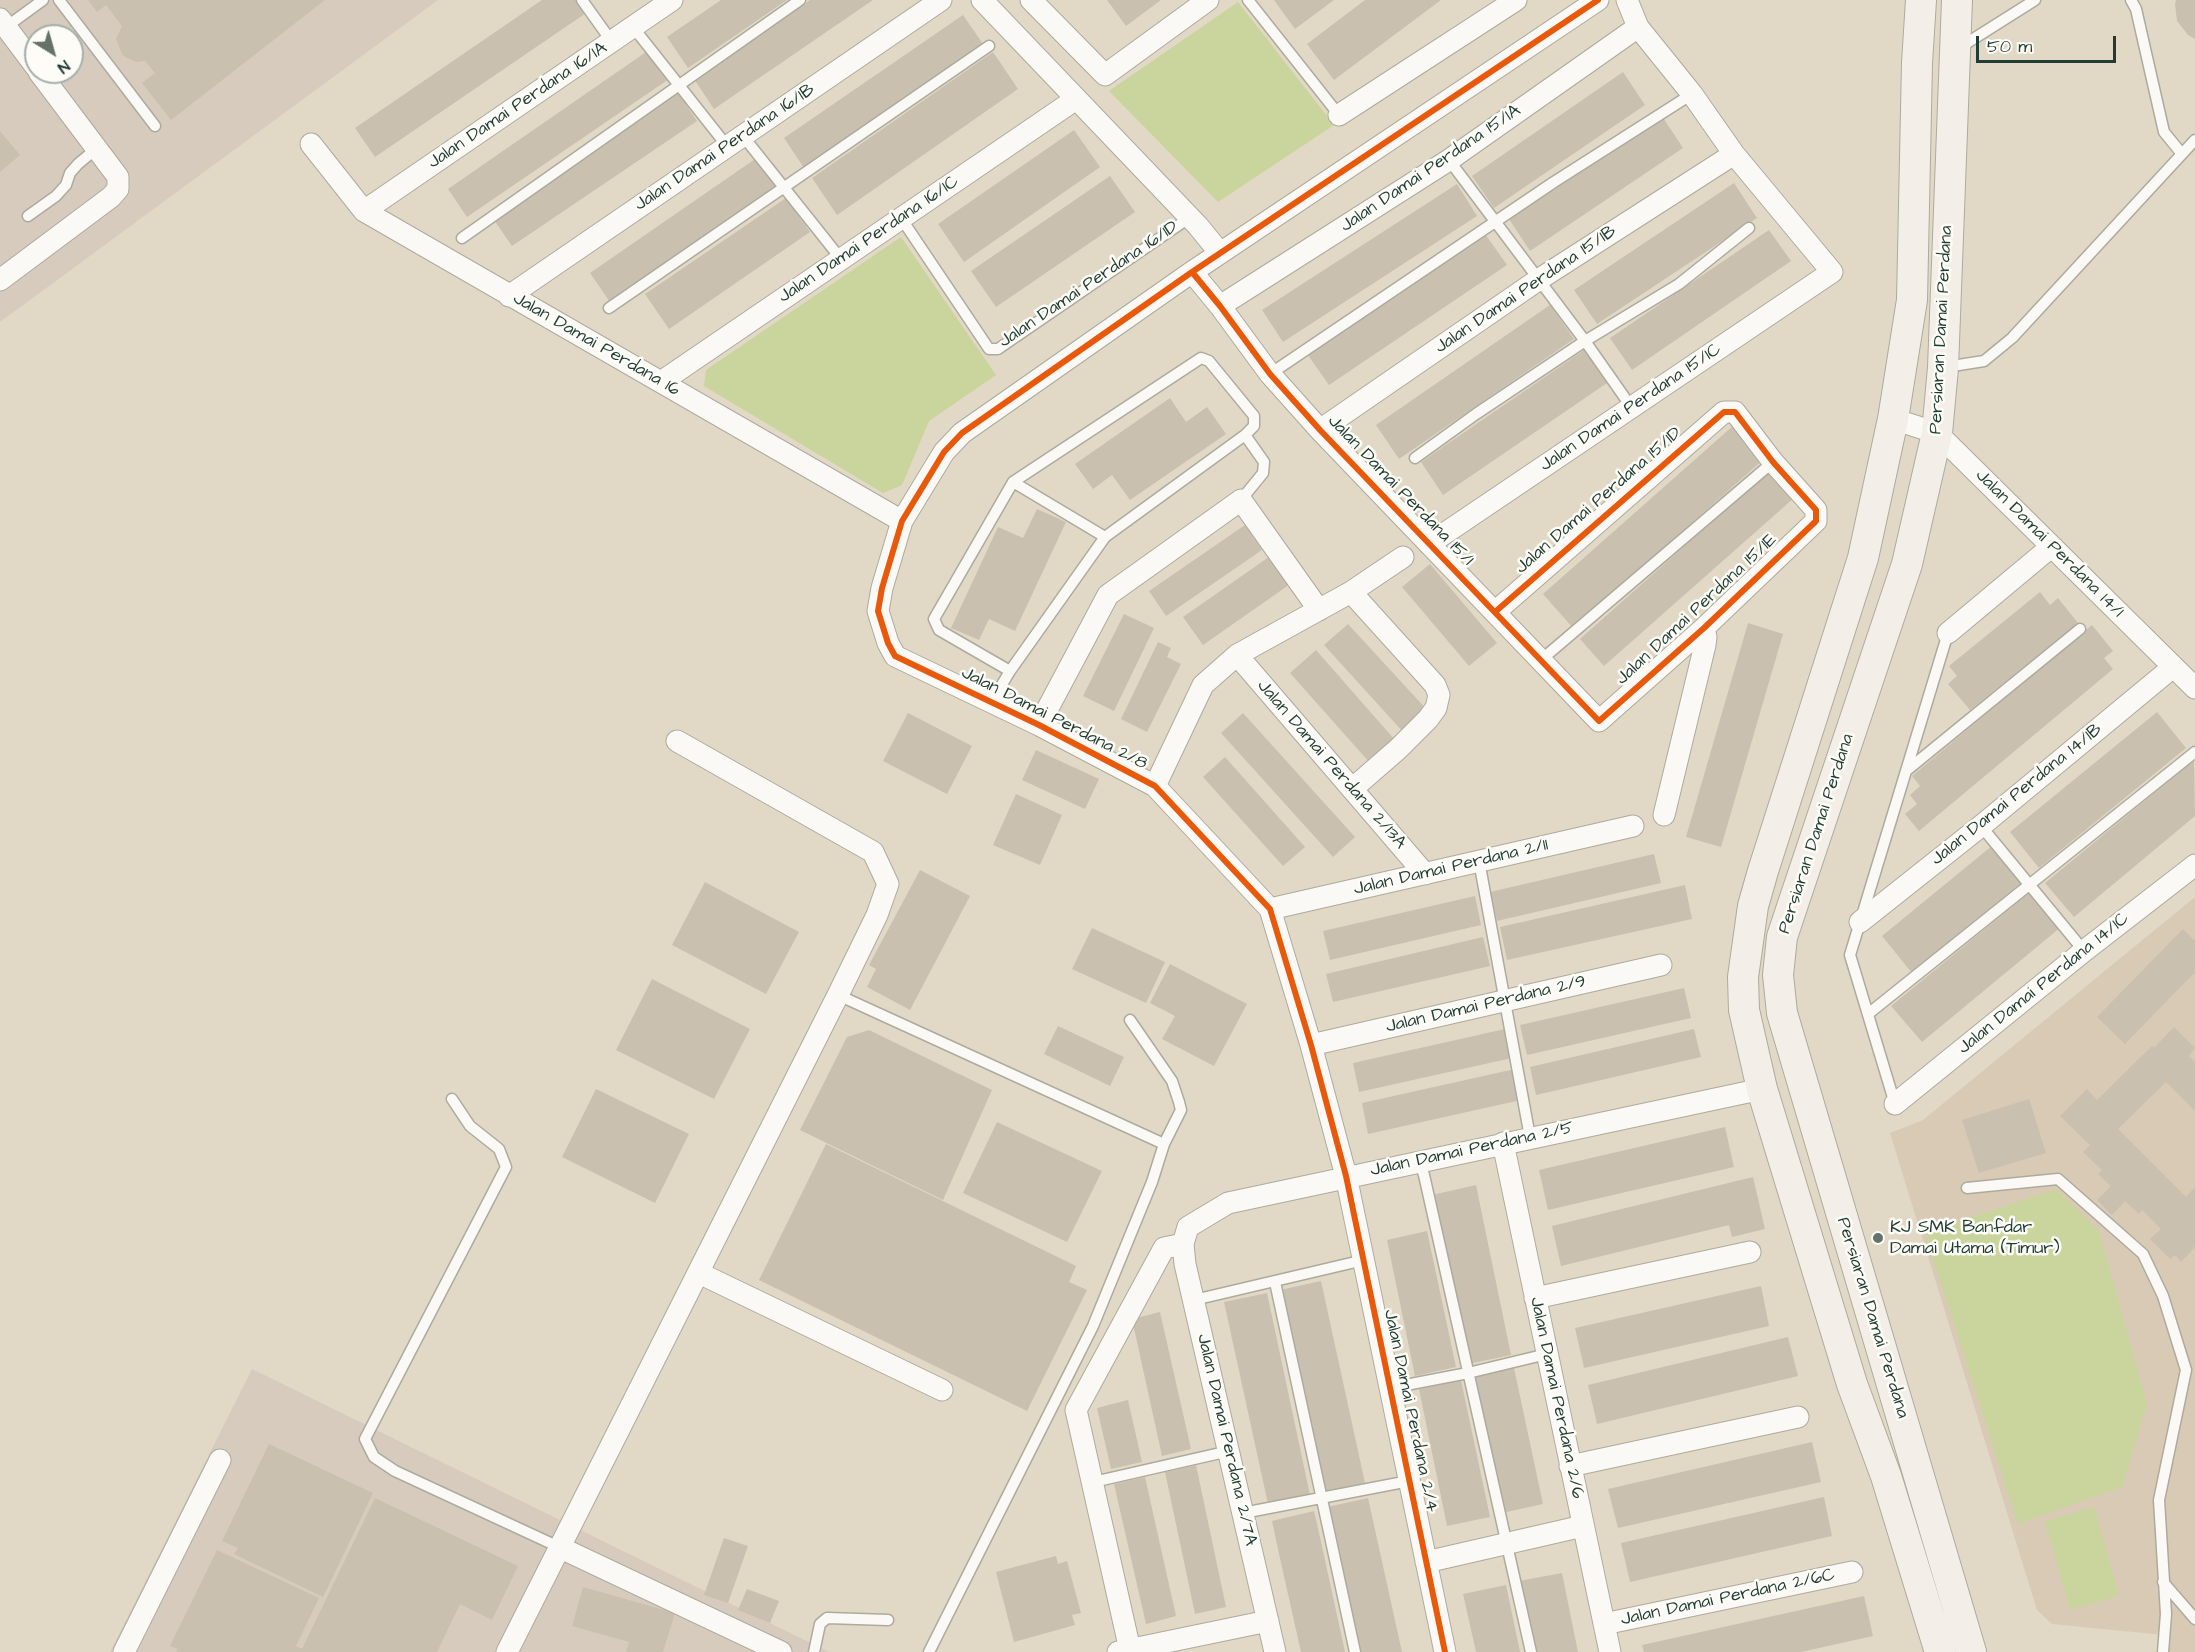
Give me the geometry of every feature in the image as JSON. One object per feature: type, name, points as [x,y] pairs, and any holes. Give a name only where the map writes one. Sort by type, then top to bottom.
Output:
[{"type":"main road","name":"Persiaran Damai Perdana","points":[[1921,0],[1917,63],[1912,300],[1893,419],[1863,558],[1763,871],[1754,906],[1743,977],[1744,1010],[1762,1089],[1849,1372],[1886,1476],[1940,1652]]},
{"type":"main road","name":"Persiaran Damai Perdana","points":[[1957,0],[1943,368],[1937,433],[1907,564],[1782,937],[1778,960],[1782,1013],[1973,1648]]},
{"type":"main road","points":[[1763,871],[1777,863],[1785,862],[1793,867],[1796,873],[1797,892]]},
{"type":"street","name":"Jalan Damai Perdana 16/1A","points":[[364,211],[672,0]]},
{"type":"street","name":"Jalan Damai Perdana 16/1B","points":[[509,296],[941,0]]},
{"type":"street","points":[[982,0],[1220,253]]},
{"type":"street","points":[[1031,0],[1105,75],[1208,0]]},
{"type":"street","points":[[1339,116],[1515,0]]},
{"type":"street","points":[[902,520],[944,452],[962,433],[1192,272],[1598,0]]},
{"type":"street","points":[[1626,0],[1638,27],[1692,94],[1734,154]]},
{"type":"street","points":[[3,23],[24,51]]},
{"type":"street","name":"Jalan Damai Perdana 15/1A","points":[[1220,306],[1449,160],[1638,27]]},
{"type":"street","points":[[0,280],[111,197],[118,189],[118,177],[48,84]]},
{"type":"street","name":"Jalan Damai Perdana 16/1C","points":[[661,382],[1076,99]]},
{"type":"street","name":"Jalan Damai Perdana 16","points":[[311,144],[364,211],[902,520]]},
{"type":"street","name":"Jalan Damai Perdana 15/1C","points":[[1429,544],[1832,272],[1734,154]]},
{"type":"street","name":"Jalan Damai Perdana 15/1B","points":[[1320,430],[1538,280],[1734,154]]},
{"type":"street","name":"Jalan Damai Perdana 15/1","points":[[1192,272],[1270,374],[1320,430],[1599,721]]},
{"type":"street","name":"Jalan Damai Perdana 15/1D","points":[[1495,612],[1724,412],[1735,412],[1773,462]]},
{"type":"street","name":"Jalan Damai Perdana 14/1","points":[[1893,419],[1937,433],[2195,688]]},
{"type":"street","name":"Jalan Damai Perdana 15/1E","points":[[1599,721],[1704,628],[1816,521],[1816,510],[1773,462]]},
{"type":"street","points":[[1039,725],[1108,595],[1241,500],[1319,610]]},
{"type":"street","name":"Jalan Damai Perdana 2/8","points":[[902,520],[882,588],[878,611],[883,630],[895,656],[1039,725],[1155,786],[1270,909],[1311,1045],[1346,1176]]},
{"type":"street","points":[[1948,633],[2051,547]]},
{"type":"street","points":[[1155,786],[1203,685],[1238,655],[1351,592],[1403,557]]},
{"type":"street","points":[[1351,592],[1435,685],[1439,695],[1436,708],[1428,719],[1352,789]]},
{"type":"street","points":[[1664,814],[1705,645],[1704,628]]},
{"type":"street","name":"Jalan Damai Perdana 2/13A","points":[[1238,655],[1425,874]]},
{"type":"street","name":"Jalan Damai Perdana 14/1B","points":[[1860,922],[1981,826],[2173,667]]},
{"type":"street","points":[[507,1652],[838,995],[877,915],[888,884],[873,852],[676,741]]},
{"type":"street","name":"Jalan Damai Perdana 2/11","points":[[1270,909],[1633,826]]},
{"type":"street","name":"Jalan Damai Perdana 14/1C","points":[[1895,1104],[2084,951],[2195,865]]},
{"type":"street","name":"Jalan Damai Perdana 2/9","points":[[1311,1045],[1661,965]]},
{"type":"street","name":"Jalan Damai Perdana 2/5","points":[[1124,1651],[1093,1482],[1077,1410],[1164,1248],[1185,1236],[1228,1203],[1762,1089]]},
{"type":"street","name":"Jalan Damai Perdana 2/6","points":[[1503,1143],[1610,1652]]},
{"type":"street","name":"Jalan Damai Perdana 2/4","points":[[1346,1176],[1445,1652]]},
{"type":"street","name":"Jalan Damai Perdana 2/7A","points":[[1185,1236],[1194,1300],[1275,1652]]},
{"type":"street","points":[[1535,1298],[1750,1252]]},
{"type":"street","points":[[699,1273],[942,1390]]},
{"type":"street","points":[[1570,1466],[1798,1417]]},
{"type":"street","points":[[124,1652],[220,1460]]},
{"type":"street","points":[[1426,1562],[1583,1526]]},
{"type":"street","points":[[561,1548],[781,1652]]},
{"type":"street","name":"Jalan Damai Perdana 2/6C","points":[[1604,1624],[1852,1572]]},
{"type":"street","points":[[1124,1651],[1268,1621]]},
{"type":"lane","points":[[3,23],[43,0]]},
{"type":"lane","points":[[58,0],[154,126]]},
{"type":"lane","points":[[582,0],[612,42]]},
{"type":"lane","points":[[462,238],[800,0]]},
{"type":"lane","points":[[1248,0],[1339,116]]},
{"type":"lane","points":[[1956,50],[2035,0]]},
{"type":"lane","points":[[2131,0],[2136,9],[2164,132],[2182,154]]},
{"type":"lane","points":[[633,27],[679,85],[784,188],[841,259]]},
{"type":"lane","points":[[609,308],[989,46]]},
{"type":"lane","points":[[1270,374],[1554,182],[1692,94]]},
{"type":"lane","points":[[1943,368],[1984,361],[2012,338],[2195,140]]},
{"type":"lane","points":[[28,216],[56,196],[66,185],[70,173],[96,148]]},
{"type":"lane","points":[[1449,160],[1585,341],[1632,408]]},
{"type":"lane","name":"Jalan Damai Perdana 16/1D","points":[[901,218],[989,349],[998,349],[1189,218]]},
{"type":"lane","points":[[1415,458],[1585,341],[1679,284],[1749,228]]},
{"type":"lane","points":[[991,703],[1010,671],[1105,537],[1245,435],[1254,426],[1254,416],[1209,361],[1201,358],[1013,482],[934,619],[939,630],[1010,671]]},
{"type":"lane","points":[[1241,500],[1263,473],[1264,462],[1245,435]]},
{"type":"lane","points":[[1540,660],[1773,462]]},
{"type":"lane","points":[[1013,482],[1105,537]]},
{"type":"lane","points":[[1906,771],[2080,630]]},
{"type":"lane","points":[[1895,1104],[1850,955],[1948,633]]},
{"type":"lane","points":[[1868,1014],[2195,752]]},
{"type":"lane","points":[[1981,826],[2084,951]]},
{"type":"lane","points":[[1479,861],[1530,1137]]},
{"type":"lane","points":[[838,995],[1164,1144]]},
{"type":"lane","points":[[929,1652],[1093,1326],[1152,1182],[1164,1144],[1180,1110],[1172,1082],[1130,1020]]},
{"type":"lane","points":[[452,1099],[470,1126],[499,1149],[506,1167],[365,1439],[374,1457],[395,1471],[561,1548]]},
{"type":"lane","points":[[1418,1161],[1424,1175],[1531,1652]]},
{"type":"lane","points":[[1967,1188],[2058,1179],[2143,1254],[2163,1296],[2190,1367],[2159,1500],[2166,1614],[2163,1652]]},
{"type":"lane","points":[[1194,1300],[1364,1260]]},
{"type":"lane","points":[[1275,1282],[1355,1652]]},
{"type":"lane","points":[[1390,1388],[1468,1373],[1547,1354]]},
{"type":"lane","points":[[1093,1482],[1229,1451]]},
{"type":"lane","points":[[1243,1513],[1409,1481]]},
{"type":"lane","points":[[2163,1582],[2195,1619]]},
{"type":"lane","points":[[813,1652],[820,1623],[827,1618],[888,1620]]},
{"type":"shaded area","points":[[0,0],[438,0],[0,322]]},
{"type":"shaded area","points":[[2195,897],[2195,1652],[2161,1652],[2164,1635],[2052,1624],[2037,1610],[1890,1133],[1923,1120]]},
{"type":"shaded area","points":[[252,1369],[829,1652],[110,1652]]},
{"type":"green space","points":[[1238,2],[1334,125],[1218,202],[1109,91]]},
{"type":"green space","points":[[901,237],[996,375],[929,421],[902,485],[883,493],[704,386],[706,370]]},
{"type":"green space","points":[[2056,1189],[2099,1231],[2147,1404],[2122,1487],[2018,1524],[1925,1233]]},
{"type":"green space","points":[[2094,1507],[2119,1596],[2070,1610],[2045,1521]]},
{"type":"building","points":[[88,0],[325,0],[171,120],[142,83],[155,73],[145,61],[136,62],[123,56],[116,39],[122,26],[106,5],[97,12]]},
{"type":"building","points":[[542,0],[581,0],[589,11],[375,157],[355,128]]},
{"type":"building","points":[[721,0],[787,0],[688,68],[667,37]]},
{"type":"building","points":[[810,0],[873,0],[714,109],[694,79]]},
{"type":"building","points":[[1107,0],[1161,0],[1126,26]]},
{"type":"building","points":[[1274,0],[1334,0],[1295,29]]},
{"type":"building","points":[[1365,0],[1441,0],[1334,80],[1307,44]]},
{"type":"building","points":[[2176,0],[2195,0],[2195,39],[2188,35],[2177,21]]},
{"type":"building","points":[[963,15],[983,44],[804,168],[784,138]]},
{"type":"building","points":[[649,50],[669,79],[467,217],[448,189]]},
{"type":"building","points":[[993,52],[1018,89],[837,215],[812,178]]},
{"type":"building","points":[[1623,72],[1645,105],[1494,208],[1472,176]]},
{"type":"building","points":[[677,91],[697,121],[512,246],[492,217]]},
{"type":"building","points":[[1662,116],[1683,148],[1530,251],[1509,219]]},
{"type":"building","points":[[1074,130],[1100,167],[964,262],[938,224]]},
{"type":"building","points":[[0,131],[20,155],[0,172]]},
{"type":"building","points":[[758,157],[778,186],[610,302],[590,273]]},
{"type":"building","points":[[1110,176],[1135,212],[996,307],[971,271]]},
{"type":"building","points":[[1734,183],[1757,218],[1597,324],[1574,290]]},
{"type":"building","points":[[1457,184],[1477,216],[1283,342],[1262,310]]},
{"type":"building","points":[[786,198],[810,232],[669,329],[645,294]]},
{"type":"building","points":[[1769,230],[1791,261],[1632,370],[1610,338]]},
{"type":"building","points":[[1483,231],[1507,265],[1329,385],[1305,351]]},
{"type":"building","points":[[1550,305],[1574,339],[1399,459],[1376,425]]},
{"type":"building","points":[[1587,348],[1610,381],[1443,495],[1421,462]]},
{"type":"building","points":[[1170,398],[1186,422],[1207,407],[1226,434],[1130,500],[1112,475],[1093,489],[1075,464]]},
{"type":"building","points":[[1734,425],[1764,459],[1573,628],[1543,594]]},
{"type":"building","points":[[1770,470],[1794,498],[1604,666],[1580,639]]},
{"type":"building","points":[[1037,509],[1066,522],[1015,631],[989,619],[979,640],[951,628],[998,527],[1023,538]]},
{"type":"building","points":[[1245,525],[1262,550],[1166,616],[1149,591]]},
{"type":"building","points":[[1276,552],[1296,580],[1203,645],[1183,617]]},
{"type":"building","points":[[1430,564],[1497,643],[1469,666],[1402,587]]},
{"type":"building","points":[[2040,592],[2050,605],[2058,598],[2078,623],[1970,710],[1948,684],[1957,676],[1949,666]]},
{"type":"building","points":[[1124,614],[1154,628],[1114,711],[1083,696]]},
{"type":"building","points":[[1748,623],[1783,634],[1721,847],[1686,837]]},
{"type":"building","points":[[1348,624],[1428,711],[1404,733],[1324,645]]},
{"type":"building","points":[[2092,625],[2113,651],[2104,658],[2113,669],[1919,831],[1905,814],[1917,804],[1910,795],[1920,786],[1912,776]]},
{"type":"building","points":[[1158,642],[1171,648],[1167,657],[1181,664],[1147,732],[1121,719]]},
{"type":"building","points":[[1316,650],[1395,740],[1370,763],[1290,673]]},
{"type":"building","points":[[2157,712],[2186,748],[2039,868],[2010,832]]},
{"type":"building","points":[[908,713],[972,746],[947,794],[883,761]]},
{"type":"building","points":[[1243,713],[1355,837],[1333,857],[1221,733]]},
{"type":"building","points":[[1036,750],[1099,779],[1085,809],[1022,780]]},
{"type":"building","points":[[1225,757],[1305,847],[1283,866],[1203,777]]},
{"type":"building","points":[[2194,760],[2195,816],[2074,917],[2045,883]]},
{"type":"building","points":[[1016,794],[1062,815],[1040,865],[993,845]]},
{"type":"building","points":[[1993,845],[2023,882],[1912,973],[1882,936]]},
{"type":"building","points":[[1654,854],[1661,883],[1497,921],[1490,892]]},
{"type":"building","points":[[920,870],[970,896],[910,1010],[867,987],[876,969],[869,965]]},
{"type":"building","points":[[705,882],[799,932],[766,994],[672,945]]},
{"type":"building","points":[[1685,885],[1692,919],[1507,960],[1500,927]]},
{"type":"building","points":[[2031,891],[2061,927],[1922,1042],[1891,1006]]},
{"type":"building","points":[[1475,896],[1481,925],[1330,960],[1323,931]]},
{"type":"building","points":[[1092,928],[1165,962],[1146,1003],[1072,969]]},
{"type":"building","points":[[2183,929],[2195,941],[2195,972],[2125,1044],[2097,1017]]},
{"type":"building","points":[[1483,937],[1490,966],[1333,1002],[1326,974]]},
{"type":"building","points":[[1170,964],[1247,1004],[1214,1066],[1162,1039],[1175,1016],[1150,1003]]},
{"type":"building","points":[[652,979],[750,1029],[714,1099],[616,1050]]},
{"type":"building","points":[[1684,988],[1691,1018],[1527,1055],[1520,1025]]},
{"type":"building","points":[[1058,1026],[1124,1057],[1110,1086],[1044,1054]]},
{"type":"building","points":[[2174,1027],[2195,1048],[2189,1056],[2195,1062],[2195,1111],[2166,1082],[2118,1129],[2186,1197],[2195,1187],[2195,1247],[2181,1262],[2175,1255],[2170,1259],[2150,1239],[2161,1229],[2142,1210],[2139,1214],[2125,1201],[2112,1215],[2097,1200],[2111,1186],[2098,1174],[2102,1170],[2083,1152],[2090,1145],[2060,1116],[2087,1089],[2097,1100]]},
{"type":"building","points":[[1505,1029],[1512,1058],[1359,1092],[1353,1063]]},
{"type":"building","points":[[1694,1029],[1701,1057],[1536,1095],[1530,1067]]},
{"type":"building","points":[[869,1030],[992,1090],[943,1200],[800,1130],[847,1037]]},
{"type":"building","points":[[1515,1069],[1521,1100],[1368,1134],[1362,1103]]},
{"type":"building","points":[[596,1089],[689,1134],[655,1203],[562,1157]]},
{"type":"building","points":[[2029,1099],[2046,1153],[1979,1173],[1962,1120]]},
{"type":"building","points":[[997,1122],[1102,1171],[1067,1242],[963,1193]]},
{"type":"building","points":[[1725,1127],[1734,1167],[1548,1210],[1539,1170]]},
{"type":"building","points":[[826,1144],[1076,1266],[1069,1282],[1087,1290],[1027,1411],[759,1280]]},
{"type":"building","points":[[1753,1177],[1765,1229],[1732,1237],[1729,1225],[1561,1266],[1552,1226]]},
{"type":"building","points":[[1476,1185],[1511,1355],[1468,1364],[1432,1195]]},
{"type":"building","points":[[1427,1231],[1456,1367],[1415,1376],[1387,1240]]},
{"type":"building","points":[[1321,1281],[1365,1483],[1324,1492],[1280,1290]]},
{"type":"building","points":[[1761,1286],[1769,1326],[1584,1368],[1575,1328]]},
{"type":"building","points":[[1267,1293],[1310,1495],[1268,1504],[1224,1302]]},
{"type":"building","points":[[1160,1312],[1191,1449],[1162,1456],[1132,1319]]},
{"type":"building","points":[[1788,1337],[1798,1376],[1597,1424],[1588,1385]]},
{"type":"building","points":[[1514,1368],[1543,1504],[1502,1513],[1474,1377]]},
{"type":"building","points":[[1461,1380],[1490,1517],[1447,1526],[1419,1389]]},
{"type":"building","points":[[1128,1400],[1142,1462],[1111,1469],[1097,1408]]},
{"type":"building","points":[[1812,1442],[1821,1482],[1618,1528],[1608,1489]]},
{"type":"building","points":[[269,1444],[373,1493],[323,1597],[234,1554],[238,1548],[222,1541]]},
{"type":"building","points":[[1196,1465],[1226,1607],[1195,1614],[1165,1472]]},
{"type":"building","points":[[1145,1477],[1176,1616],[1146,1624],[1114,1484]]},
{"type":"building","points":[[1824,1497],[1832,1536],[1630,1582],[1621,1543]]},
{"type":"building","points":[[375,1498],[518,1566],[492,1620],[460,1604],[437,1652],[176,1652],[178,1649],[170,1646],[217,1550],[319,1598],[296,1646],[302,1649]]},
{"type":"building","points":[[1368,1498],[1402,1652],[1359,1652],[1327,1507]]},
{"type":"building","points":[[1314,1511],[1345,1652],[1301,1652],[1279,1554],[1272,1521]]},
{"type":"building","points":[[724,1538],[748,1546],[728,1603],[704,1595]]},
{"type":"building","points":[[1056,1556],[1058,1564],[1067,1561],[1081,1613],[1072,1615],[1075,1625],[1014,1642],[996,1572]]},
{"type":"building","points":[[1562,1573],[1578,1652],[1534,1652],[1519,1581]]},
{"type":"building","points":[[1506,1585],[1520,1652],[1476,1652],[1463,1594]]},
{"type":"building","points":[[583,1587],[675,1613],[663,1652],[626,1652],[629,1642],[572,1626]]},
{"type":"building","points":[[747,1589],[779,1601],[770,1623],[738,1610]]},
{"type":"building","points":[[1864,1596],[1873,1636],[1801,1652],[1644,1652],[1642,1645]]},
{"type":"cycle path","points":[[1445,1652],[1346,1176],[1311,1045],[1270,909],[1155,786],[1039,725],[895,656],[888,643],[878,611],[882,588],[902,521],[944,452],[962,433],[1192,272],[1598,0]]},
{"type":"cycle path","points":[[1192,272],[1270,374],[1320,430],[1599,721],[1704,628],[1816,521],[1816,510],[1773,462],[1735,412],[1724,412],[1495,612]]},
{"type":"place","name":"KJ SMK Banfdar Damai Utama (Timur)","points":[[1878,1238]]}]
